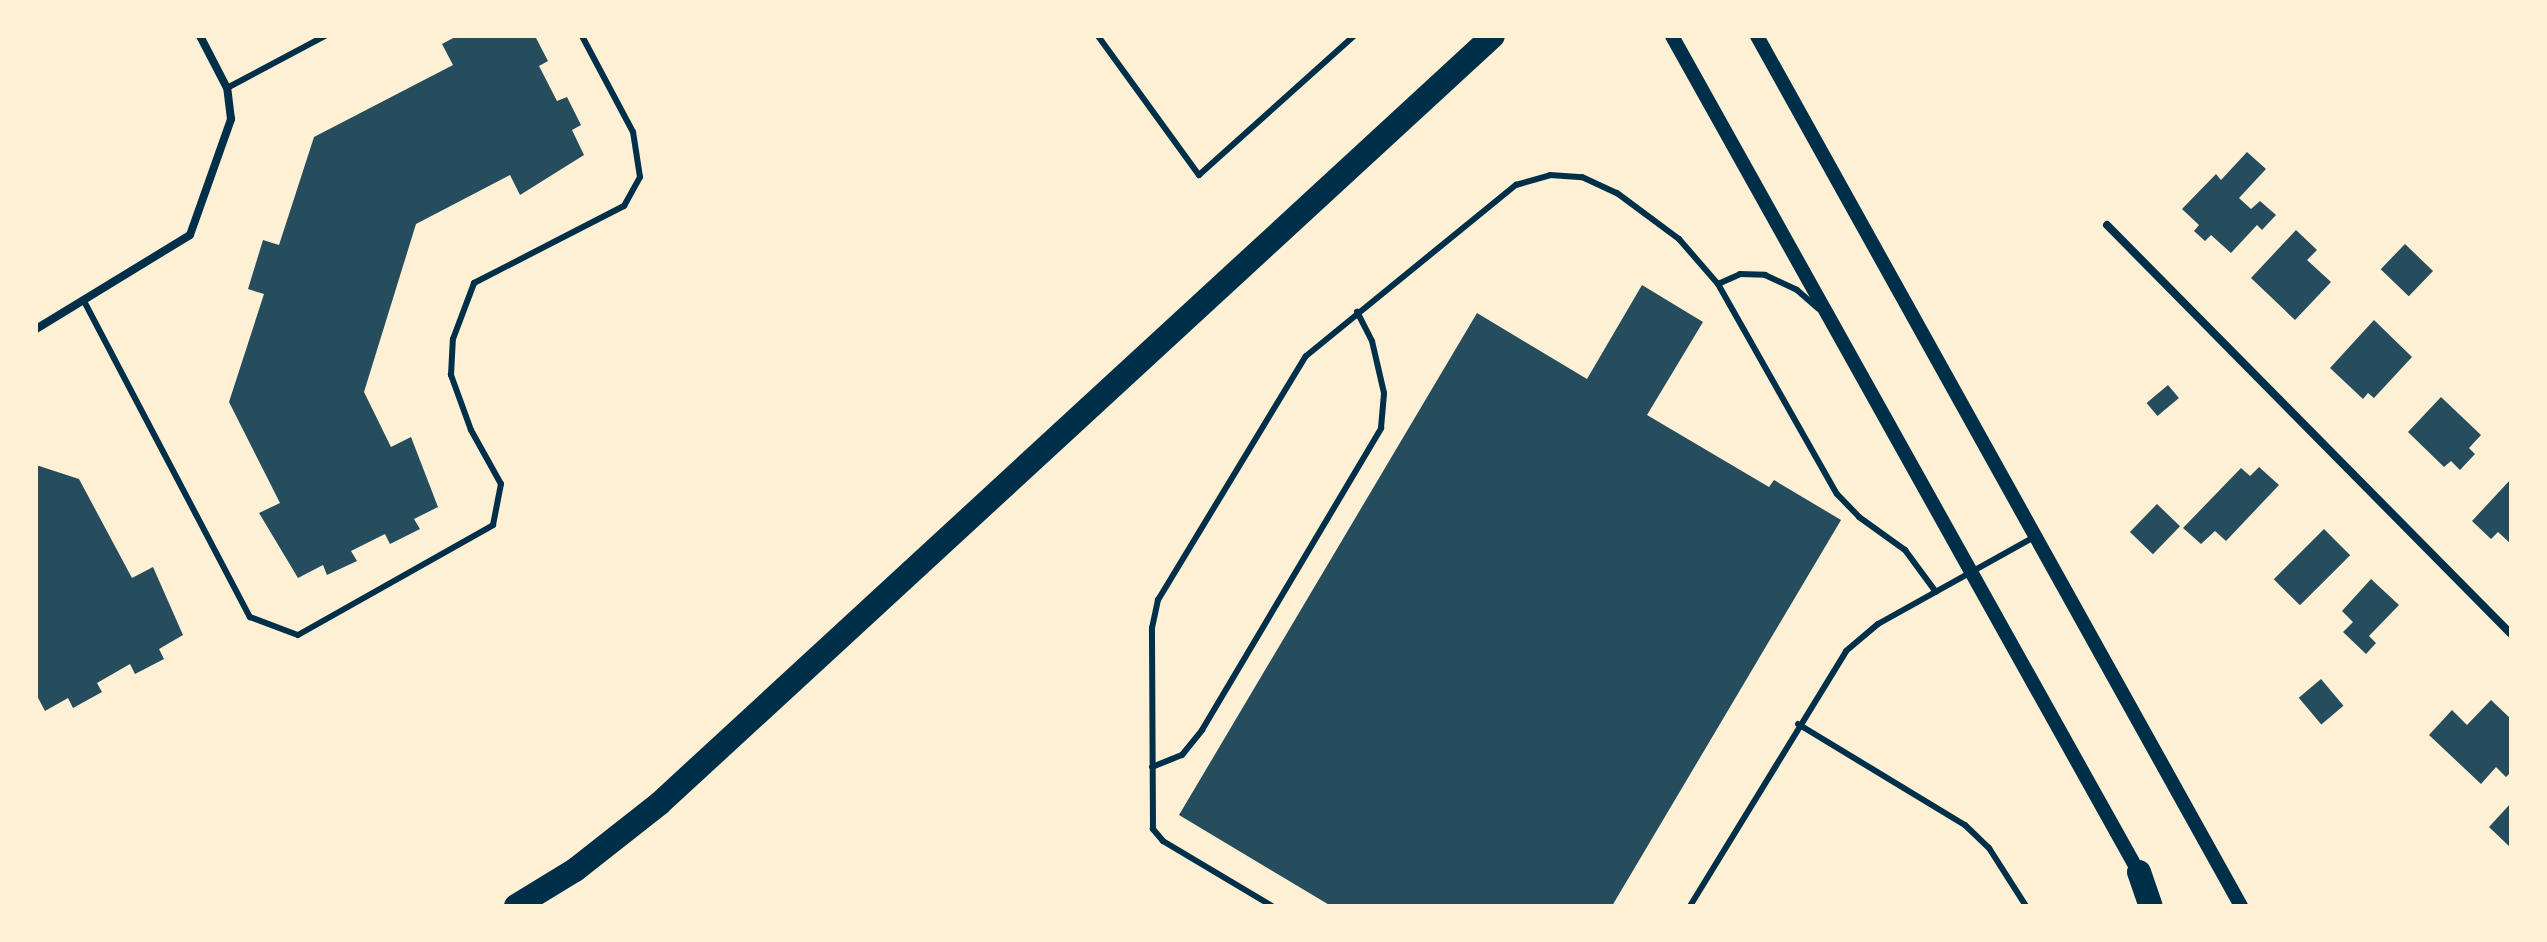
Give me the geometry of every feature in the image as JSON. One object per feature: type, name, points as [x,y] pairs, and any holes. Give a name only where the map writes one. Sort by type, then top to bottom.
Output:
[{"type":"highway","points":[[516,906],[575,870],[660,803],[1493,36]]},
{"type":"highway","points":[[2139,872],[2151,906]]},
{"type":"street","points":[[36,329],[85,303],[190,235],[231,119],[227,88],[200,36]]},
{"type":"street","points":[[1672,36],[2158,906]]},
{"type":"street","points":[[1757,36],[2241,906]]},
{"type":"street","points":[[2107,225],[2511,634]]},
{"type":"lane","points":[[227,88],[325,36]]},
{"type":"lane","points":[[85,303],[250,617],[298,635],[493,525],[501,484],[471,430],[451,375],[453,339],[474,283],[624,206],[640,177],[633,132],[582,36]]},
{"type":"lane","points":[[1098,36],[1199,175],[1354,36]]},
{"type":"lane","points":[[1272,906],[1157,836],[1152,767],[1152,628],[1158,600],[1282,389],[1306,356],[1502,195],[1550,175],[1582,177],[1617,193],[1679,239],[1718,284],[1837,494],[1859,517],[1905,550],[1936,592]]},
{"type":"lane","points":[[1718,284],[1740,274],[1765,275],[1797,290],[1830,321]]},
{"type":"lane","points":[[1152,767],[1175,760],[1202,730],[1381,428],[1384,393],[1372,341],[1357,312]]},
{"type":"lane","points":[[1690,906],[1798,724],[1853,644],[1936,592],[2034,537]]},
{"type":"lane","points":[[1798,724],[1965,825],[1989,848],[2026,906]]},
{"type":"building","points":[[457,36],[535,36],[548,61],[539,66],[557,101],[567,97],[581,125],[572,130],[584,155],[520,195],[510,175],[416,224],[364,392],[391,447],[411,437],[438,507],[414,519],[420,529],[390,544],[385,534],[351,551],[357,561],[327,575],[323,565],[298,578],[259,513],[280,503],[229,402],[264,294],[248,289],[263,240],[279,245],[314,137],[453,65],[442,44]]},
{"type":"building","points":[[2247,152],[2266,169],[2239,198],[2251,209],[2260,201],[2276,215],[2262,230],[2257,225],[2231,253],[2211,235],[2205,241],[2194,231],[2199,225],[2182,209],[2216,174],[2221,180]]},
{"type":"building","points":[[2296,230],[2317,250],[2307,260],[2331,282],[2295,320],[2251,278]]},
{"type":"building","points":[[2405,244],[2433,271],[2409,296],[2381,269]]},
{"type":"building","points":[[1642,285],[1703,322],[1647,415],[1769,487],[1774,480],[1841,520],[1612,906],[1331,906],[1179,815],[1477,313],[1587,379]]},
{"type":"building","points":[[2374,320],[2412,357],[2374,398],[2368,393],[2363,399],[2330,368]]},
{"type":"building","points":[[2168,385],[2179,398],[2157,416],[2147,403]]},
{"type":"building","points":[[2441,397],[2481,435],[2469,448],[2475,454],[2460,470],[2451,461],[2444,467],[2408,432]]},
{"type":"building","points":[[36,465],[79,479],[132,578],[153,567],[183,635],[159,649],[164,659],[135,674],[130,664],[97,683],[102,692],[73,708],[68,698],[45,711],[36,694]]},
{"type":"building","points":[[2259,467],[2279,485],[2226,541],[2215,531],[2201,544],[2183,528],[2241,468],[2250,476]]},
{"type":"building","points":[[2511,479],[2511,544],[2498,532],[2491,539],[2472,521]]},
{"type":"building","points":[[2157,504],[2180,526],[2153,554],[2130,532]]},
{"type":"building","points":[[2324,529],[2350,555],[2300,605],[2274,579]]},
{"type":"building","points":[[2371,579],[2399,605],[2369,636],[2376,643],[2366,654],[2343,632],[2353,622],[2342,611]]},
{"type":"building","points":[[2321,679],[2343,706],[2321,724],[2299,698]]},
{"type":"building","points":[[2491,700],[2511,719],[2511,772],[2506,777],[2496,767],[2481,784],[2429,735],[2452,710],[2467,725]]},
{"type":"building","points":[[2511,803],[2511,848],[2489,827]]}]
